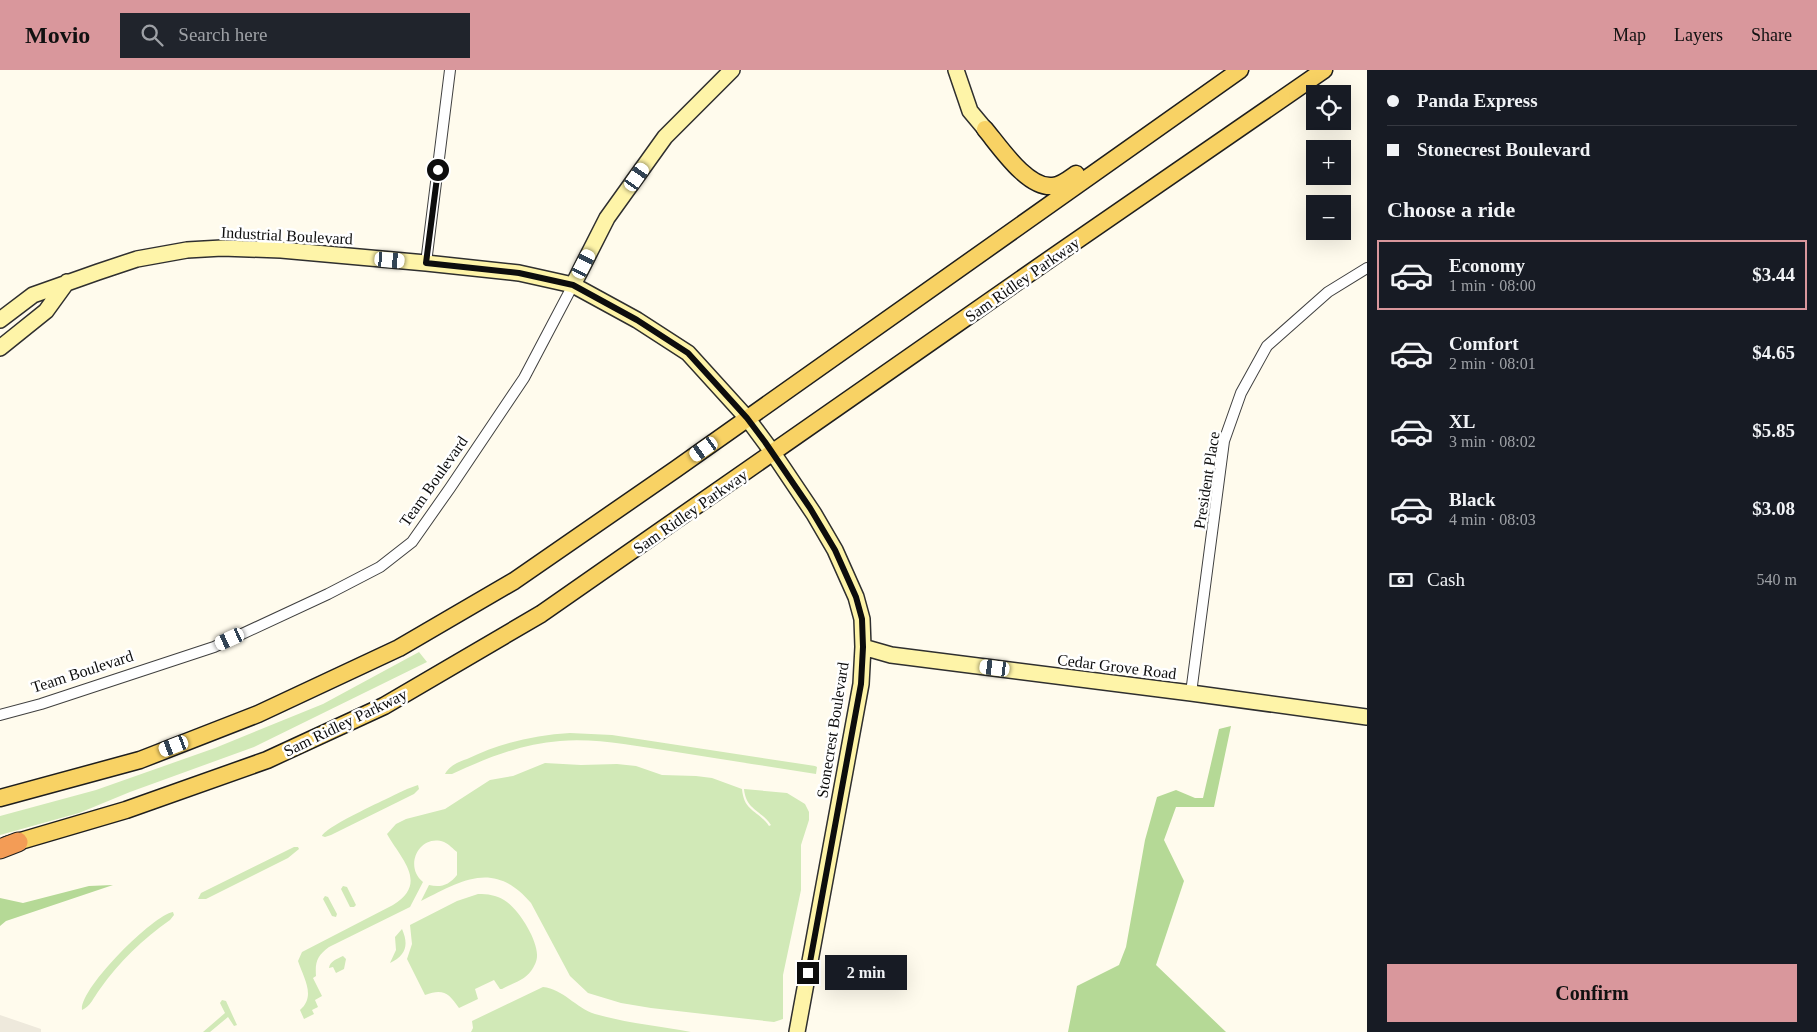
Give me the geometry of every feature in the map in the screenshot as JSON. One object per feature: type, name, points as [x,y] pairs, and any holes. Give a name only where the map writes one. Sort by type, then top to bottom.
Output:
[{"type":"main road","name":"Sam Ridley Parkway","points":[[6,846],[126,810],[267,760],[384,706],[542,614],[1324,70]]},
{"type":"main road","points":[[985,129],[1030,180],[1041,186],[1053,186],[1062,184],[1162,114],[1235,74]]},
{"type":"main road","points":[[0,798],[140,760],[258,714],[399,648],[514,581],[1235,74]]},
{"type":"street","points":[[426,263],[450,70]]},
{"type":"street","name":"Team Boulevard","points":[[0,715],[41,704],[214,647],[328,594],[380,567],[412,542],[524,378],[607,218],[665,137],[732,70]]},
{"type":"street","points":[[956,70],[970,111],[985,129]]},
{"type":"street","name":"Industrial Boulevard","points":[[0,320],[33,295],[66,282],[137,259],[187,250],[222,248],[282,250],[519,273],[573,285],[637,320],[688,353],[747,418],[774,453]]},
{"type":"street","name":"President Place","points":[[1191,693],[1224,441],[1241,393],[1267,346],[1328,292],[1367,268]]},
{"type":"street","points":[[0,348],[46,311],[66,282]]},
{"type":"street","name":"Stonecrest Boulevard","points":[[774,453],[835,550],[858,604],[862,619],[861,684],[797,1032]]},
{"type":"street","name":"Cedar Grove Road","points":[[863,647],[892,655],[1367,717]]},
{"type":"green space","points":[[419,652],[427,662],[254,747],[130,792],[79,813],[0,835],[0,816],[96,790],[215,748],[323,704]]},
{"type":"green space","points":[[1231,726],[1214,807],[1176,807],[1164,840],[1184,881],[1156,965],[1226,1032],[1068,1032],[1077,986],[1119,965],[1126,947],[1145,840],[1157,797],[1176,790],[1195,798],[1203,798],[1219,729]]},
{"type":"green space","points":[[570,733],[612,735],[815,766],[817,767],[816,774],[629,745],[574,740],[532,745],[491,757],[452,774],[445,774],[457,763],[505,744],[530,738]]},
{"type":"green space","points":[[545,763],[617,764],[636,766],[662,775],[712,778],[742,789],[743,797],[749,807],[769,826],[771,825],[767,820],[751,806],[745,796],[744,789],[787,793],[805,804],[809,812],[809,820],[801,845],[801,890],[783,975],[783,1019],[774,1022],[651,1008],[621,1003],[588,993],[570,976],[531,903],[517,890],[504,882],[491,878],[478,878],[451,886],[421,901],[429,885],[444,885],[457,875],[457,852],[446,843],[435,840],[422,846],[417,853],[414,868],[423,882],[410,907],[329,947],[319,956],[316,976],[313,978],[322,996],[315,1000],[318,1007],[312,1010],[314,1014],[304,1019],[300,1010],[305,1005],[308,993],[298,961],[302,952],[393,905],[404,897],[409,888],[411,879],[409,871],[387,834],[396,824],[406,819],[445,809],[490,780],[513,776]]},
{"type":"green space","points":[[418,785],[419,789],[414,794],[331,835],[322,836],[335,825],[375,804]]},
{"type":"green space","points":[[294,847],[299,849],[288,858],[206,899],[198,899],[201,893]]},
{"type":"green space","points":[[113,885],[6,921],[0,926],[0,898],[23,903],[89,886]]},
{"type":"green space","points":[[343,886],[347,887],[356,905],[354,907],[350,907],[341,889]]},
{"type":"green space","points":[[478,894],[498,897],[515,910],[531,933],[537,958],[531,971],[522,979],[502,989],[494,980],[475,989],[478,999],[459,1008],[449,995],[445,993],[436,992],[425,995],[407,959],[412,944],[410,925],[457,901]]},
{"type":"green space","points":[[325,896],[328,897],[337,914],[336,917],[332,916],[323,899]]},
{"type":"green space","points":[[173,912],[174,915],[170,920],[150,935],[123,960],[90,1004],[82,1010],[84,1000],[92,986],[119,954],[150,926],[163,916]]},
{"type":"green space","points":[[402,929],[405,949],[400,957],[390,963],[396,950],[395,937]]},
{"type":"green space","points":[[343,956],[346,959],[344,969],[336,973],[333,967],[329,968],[332,962]]},
{"type":"green space","points":[[543,987],[557,991],[582,1008],[595,1014],[691,1032],[471,1032],[473,1028],[472,1021]]},
{"type":"green space","points":[[222,1000],[226,1001],[237,1025],[234,1026],[228,1017],[210,1032],[203,1032],[225,1013],[220,1003]]},
{"type":"shaded area","points":[[0,1015],[41,1029],[41,1032],[0,1032]]},
{"type":"route","points":[[438,170],[426,263],[519,273],[573,285],[637,320],[688,353],[747,418],[774,453],[835,550],[856,597],[862,619],[861,684],[808,973]]}]
